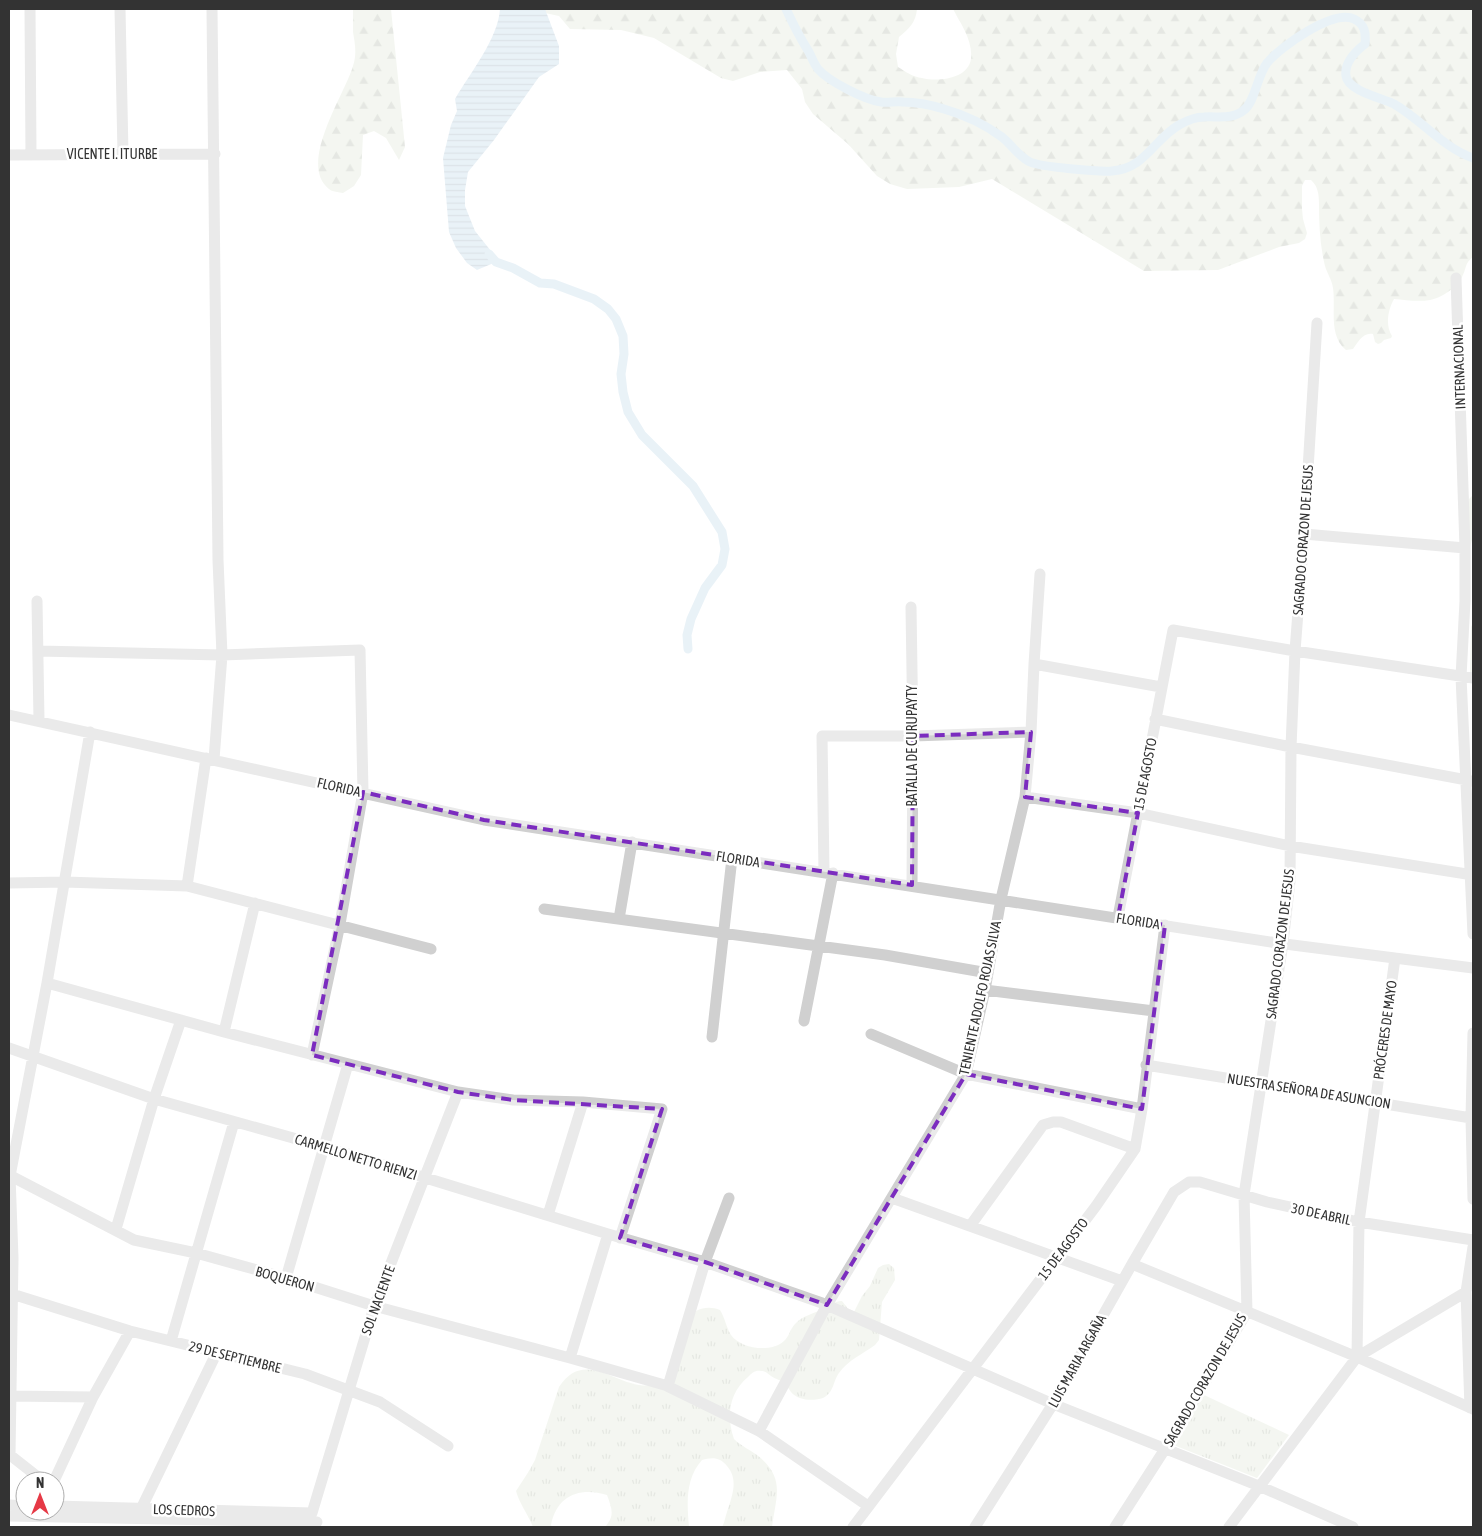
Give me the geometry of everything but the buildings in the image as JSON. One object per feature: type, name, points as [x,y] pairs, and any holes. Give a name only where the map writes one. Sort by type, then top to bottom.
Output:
[{"type":"street","points":[[30,9],[31,154]]},
{"type":"street","points":[[120,9],[123,154]]},
{"type":"street","points":[[187,886],[210,758],[222,655],[218,560],[212,9]]},
{"type":"street","name":"VICENTE I. ITURBE","points":[[9,155],[215,154]]},
{"type":"street","name":"INTERNACIONAL","points":[[1456,278],[1465,548],[1465,602],[1461,677],[1470,780],[1473,934]]},
{"type":"street","name":"SAGRADO CORAZON DE JESUS","points":[[1115,1527],[1165,1449],[1247,1312],[1244,1195],[1283,943],[1290,881],[1291,747],[1295,651],[1317,323]]},
{"type":"street","points":[[1304,534],[1465,548]]},
{"type":"street","name":"TENIENTE ADOLFO ROJAS SILVA","points":[[758,1431],[827,1305],[966,1074],[985,990],[1001,899],[1025,797],[1031,732],[1040,574]]},
{"type":"street","points":[[37,601],[38,721]]},
{"type":"street","name":"BATALLA DE CURUPAYTY","points":[[911,607],[913,736],[912,885]]},
{"type":"street","name":"15 DE AGOSTO","points":[[1118,918],[1173,630],[1295,651]]},
{"type":"street","points":[[38,651],[222,655],[360,650],[363,792],[340,924],[312,1054]]},
{"type":"street","points":[[1295,651],[1473,678]]},
{"type":"street","points":[[1034,664],[1161,687]]},
{"type":"street","name":"FLORIDA","points":[[9,715],[484,820],[1283,943],[1473,968]]},
{"type":"street","points":[[1155,719],[1291,747],[1470,780]]},
{"type":"street","points":[[29,1471],[10,1456],[9,1396],[12,1294],[10,1176],[34,1056],[90,732]]},
{"type":"street","points":[[804,1021],[829,873],[822,736],[913,736],[1031,732]]},
{"type":"street","points":[[1025,797],[1138,813],[1290,846],[1472,875]]},
{"type":"street","points":[[619,919],[632,842]]},
{"type":"street","points":[[712,1037],[732,858]]},
{"type":"street","points":[[9,883],[65,882],[187,886],[431,949]]},
{"type":"street","points":[[224,1032],[255,903]]},
{"type":"street","points":[[544,908],[885,955],[988,973]]},
{"type":"street","name":"15 DE AGOSTO","points":[[852,1527],[1096,1206],[1135,1149],[1142,1109],[1165,925]]},
{"type":"street","name":"PRÓCERES DE MAYO","points":[[1357,1358],[1359,1222],[1395,958]]},
{"type":"street","points":[[47,983],[224,1032],[458,1092],[513,1100],[583,1102],[662,1109],[620,1238]]},
{"type":"street","points":[[985,990],[1154,1011]]},
{"type":"street","points":[[116,1229],[154,1099],[181,1020]]},
{"type":"street","points":[[1473,1033],[1471,1118],[1473,1199]]},
{"type":"street","points":[[871,1034],[966,1074],[1142,1109]]},
{"type":"street","name":"CARMELLO NETTO RIENZI","points":[[9,1048],[154,1099],[325,1147],[620,1238],[705,1262],[827,1305],[1053,1404],[1259,1486],[1353,1527]]},
{"type":"street","points":[[286,1278],[348,1064]]},
{"type":"street","name":"NUESTRA SEÑORA DE ASUNCION","points":[[1146,1065],[1471,1118]]},
{"type":"street","name":"SOL NACIENTE","points":[[316,1521],[348,1390],[374,1306],[458,1092]]},
{"type":"street","points":[[548,1215],[583,1102]]},
{"type":"street","points":[[171,1341],[234,1122]]},
{"type":"street","points":[[970,1226],[1043,1125],[1061,1122],[1135,1149]]},
{"type":"street","name":"BOQUERON","points":[[10,1176],[116,1229],[134,1240],[196,1253],[286,1278],[374,1306],[665,1385],[758,1431],[868,1506]]},
{"type":"street","name":"30 DE ABRIL","points":[[1174,1192],[1189,1182],[1200,1182],[1266,1202],[1359,1222],[1473,1240]]},
{"type":"street","name":"LUIS MARIA ARGAÑA","points":[[975,1527],[1053,1404],[1174,1192]]},
{"type":"street","points":[[665,1385],[668,1386],[705,1262],[729,1198]]},
{"type":"street","points":[[892,1198],[1122,1281]]},
{"type":"street","points":[[570,1358],[608,1234]]},
{"type":"street","points":[[1132,1264],[1471,1408],[1466,1292],[1473,1247]]},
{"type":"street","points":[[1228,1527],[1357,1358],[1466,1292]]},
{"type":"street","name":"29 DE SEPTIEMBRE","points":[[12,1294],[130,1331],[305,1374],[380,1402],[448,1446]]},
{"type":"street","points":[[59,1471],[94,1397],[130,1331]]},
{"type":"street","points":[[158,1523],[145,1509],[217,1352]]},
{"type":"street","points":[[9,1396],[94,1397]]},
{"type":"street","name":"LOS CEDROS","points":[[65,1506],[145,1509],[316,1521]]},
{"type":"street","points":[[65,1519],[158,1523],[316,1521]]},
{"type":"highlighted area","points":[[1031,732],[1025,797],[1138,813],[1118,917],[1165,925],[1142,1109],[966,1074],[827,1305],[705,1262],[620,1238],[662,1109],[513,1100],[458,1092],[312,1055],[363,792],[484,820],[912,885],[913,736]]},
{"type":"green space","points":[[353,9],[391,9],[405,147],[399,160],[386,138],[374,131],[363,135],[361,175],[354,186],[343,193],[329,189],[321,178],[318,163],[320,146],[326,129],[354,62]]},
{"type":"green space","points":[[527,9],[917,9],[911,25],[899,37],[896,54],[898,67],[916,77],[936,80],[958,75],[969,66],[971,59],[968,39],[953,9],[1473,9],[1473,257],[1467,264],[1460,281],[1453,288],[1435,299],[1412,301],[1394,299],[1388,318],[1391,338],[1378,344],[1375,342],[1373,334],[1369,334],[1361,338],[1353,349],[1346,350],[1340,344],[1335,329],[1333,288],[1325,266],[1321,243],[1318,194],[1317,188],[1311,180],[1305,180],[1302,186],[1303,219],[1307,233],[1305,239],[1299,243],[1279,247],[1218,270],[1144,271],[992,179],[959,187],[907,189],[890,184],[877,176],[848,144],[813,114],[805,102],[802,89],[787,70],[760,72],[733,81],[721,78],[654,38],[621,30],[570,29],[559,16]]},
{"type":"green space","points":[[1473,495],[1473,536],[1469,551],[1469,499]]},
{"type":"green space","points":[[1473,623],[1473,682],[1470,674],[1471,627]]},
{"type":"green space","points":[[889,1264],[894,1268],[895,1280],[882,1302],[879,1340],[843,1368],[827,1396],[815,1400],[806,1400],[794,1395],[783,1382],[766,1372],[755,1371],[742,1383],[733,1398],[730,1422],[734,1439],[766,1463],[776,1480],[777,1497],[772,1527],[722,1527],[734,1482],[731,1471],[727,1466],[719,1459],[712,1458],[702,1460],[696,1467],[690,1483],[688,1492],[689,1527],[605,1527],[612,1512],[607,1495],[588,1492],[579,1493],[564,1500],[554,1515],[552,1527],[533,1527],[516,1491],[535,1460],[559,1387],[570,1375],[581,1370],[593,1370],[644,1386],[658,1384],[668,1378],[696,1311],[705,1308],[720,1310],[731,1335],[742,1344],[756,1348],[778,1345],[786,1339],[798,1321],[835,1302],[842,1301],[849,1310],[854,1312],[862,1296],[870,1286],[878,1268]]},
{"type":"green space","points":[[1202,1394],[1289,1435],[1257,1478],[1171,1444]]},
{"type":"water","points":[[500,9],[545,9],[559,46],[559,64],[539,77],[494,140],[468,172],[465,206],[475,231],[491,251],[496,262],[477,270],[467,263],[456,248],[449,232],[443,158],[451,125],[457,111],[455,99],[489,44]]},
{"type":"waterway","points":[[786,9],[818,69],[847,89],[874,100],[919,103],[959,114],[995,132],[1006,140],[1022,157],[1036,164],[1105,171],[1124,169],[1133,165],[1170,131],[1185,122],[1204,117],[1235,115],[1244,110],[1251,101],[1264,68],[1274,56],[1308,31],[1333,19],[1345,17],[1358,21],[1364,29],[1365,36],[1365,44],[1347,66],[1346,76],[1348,81],[1359,90],[1404,110],[1452,147],[1473,158]]},
{"type":"waterway","points":[[489,254],[496,262],[513,268],[540,283],[554,284],[594,299],[608,309],[616,319],[623,336],[624,354],[621,374],[628,412],[642,435],[693,486],[722,532],[725,549],[722,565],[705,588],[691,619],[687,635],[688,649]]}]
